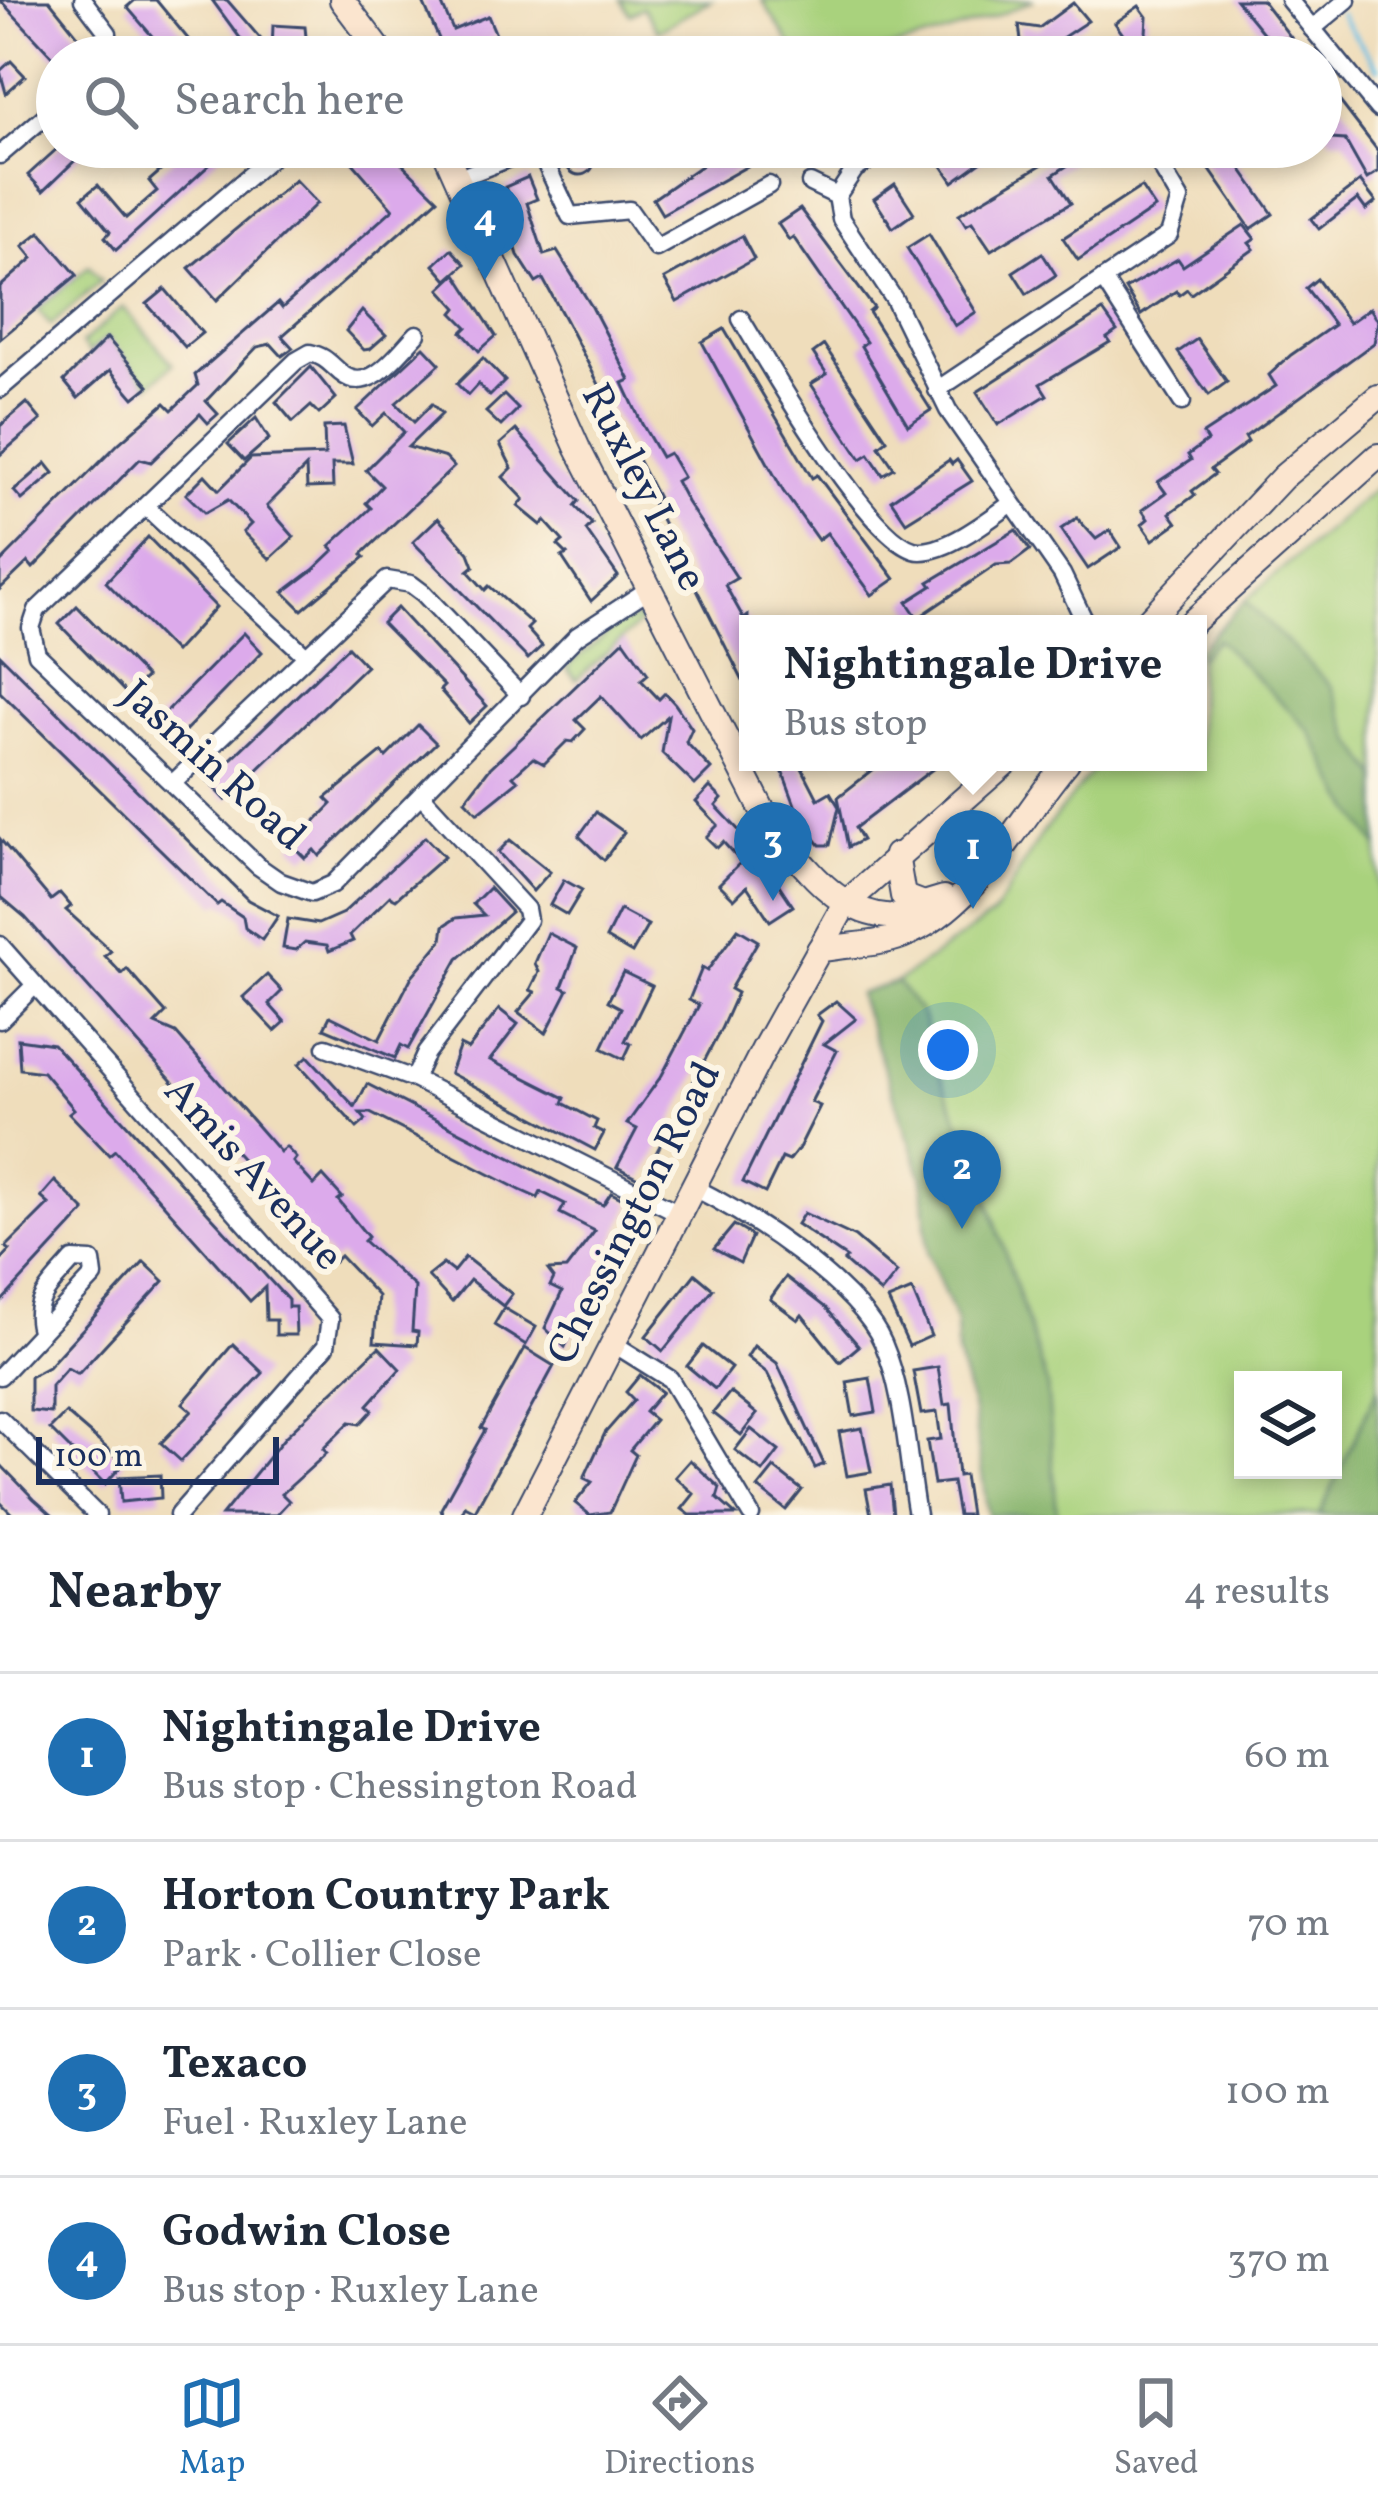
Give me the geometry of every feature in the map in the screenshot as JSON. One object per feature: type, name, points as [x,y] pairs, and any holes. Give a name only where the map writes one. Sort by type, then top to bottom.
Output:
[{"type":"main road","points":[[342,0],[369,36]]},
{"type":"main road","name":"Ruxley Lane","points":[[452,168],[513,314],[739,764]]},
{"type":"main road","points":[[1153,615],[1282,477],[1378,398]]},
{"type":"main road","points":[[1200,615],[1378,456]]},
{"type":"main road","name":"Ruxley Lane","points":[[742,771],[766,817],[795,855],[845,904]]},
{"type":"main road","name":"Chessington Road","points":[[525,1515],[679,1213],[845,904],[973,771]]},
{"type":"main road","points":[[819,950],[887,941],[926,926],[968,886],[1060,771]]},
{"type":"main road","points":[[896,855],[896,878],[912,901],[924,904],[968,886]]},
{"type":"main road","points":[[845,904],[891,920],[944,908]]},
{"type":"street","points":[[83,0],[108,36]]},
{"type":"street","points":[[1289,0],[1318,36]]},
{"type":"street","points":[[1312,29],[1340,6]]},
{"type":"street","points":[[1342,65],[1378,109]]},
{"type":"street","points":[[0,155],[36,124]]},
{"type":"street","points":[[0,389],[258,168]]},
{"type":"street","points":[[457,179],[484,168]]},
{"type":"street","points":[[547,168],[570,216],[629,210],[656,248],[769,184]]},
{"type":"street","points":[[857,168],[837,196],[841,219],[894,299],[937,390],[1062,574],[1081,615]]},
{"type":"street","points":[[937,390],[1169,235],[1180,211],[1176,188],[1163,168]]},
{"type":"street","points":[[810,183],[837,196]]},
{"type":"street","points":[[1103,279],[1138,342],[1182,402]]},
{"type":"street","points":[[741,319],[817,448],[900,545],[929,550],[1012,503]]},
{"type":"street","name":"Jasmin Road","points":[[417,334],[373,378],[360,381],[346,378],[321,355],[310,353],[296,361],[38,610],[31,628],[37,654],[258,866],[281,882],[312,892],[333,884],[577,636],[649,589]]},
{"type":"street","points":[[146,507],[304,654]]},
{"type":"street","points":[[173,783],[376,587],[394,579],[424,593],[521,696]]},
{"type":"street","points":[[414,1079],[426,1053],[528,920],[526,909],[422,797]]},
{"type":"street","name":"Amis Avenue","points":[[0,945],[329,1319],[326,1346],[178,1515]]},
{"type":"street","points":[[0,1021],[35,985]]},
{"type":"street","points":[[326,1047],[414,1079],[679,1213]]},
{"type":"street","points":[[693,1187],[748,1217],[868,1318],[892,1374],[916,1515]]},
{"type":"street","points":[[0,1376],[41,1333]]},
{"type":"street","points":[[614,1344],[670,1379],[751,1515]]},
{"type":"street","points":[[0,1419],[97,1515]]},
{"type":"green space","points":[[621,0],[711,0],[658,31],[643,7],[630,14]]},
{"type":"green space","points":[[762,0],[1034,0],[935,36],[785,36]]},
{"type":"green space","points":[[89,266],[101,281],[51,325],[37,309]]},
{"type":"green space","points":[[123,307],[173,364],[149,386],[107,338],[89,353],[81,344]]},
{"type":"green space","points":[[1378,486],[1378,1515],[988,1515],[973,1411],[957,1353],[956,1320],[928,1254],[923,1178],[858,994],[897,982],[994,914],[1041,835],[1092,771],[1207,771],[1207,649],[1251,606],[1245,601]]},
{"type":"green space","points":[[1245,601],[1331,686],[1353,741],[1378,777],[1378,847],[1344,797],[1310,731],[1217,639],[1207,649],[1207,640]]},
{"type":"green space","points":[[649,615],[576,680],[566,668],[619,624]]},
{"type":"green space","points":[[897,982],[922,1014],[939,1074],[975,1157],[1047,1385],[1057,1515],[988,1515],[973,1411],[957,1353],[956,1320],[928,1254],[923,1178],[858,994]]},
{"type":"green space","points":[[1378,1387],[1378,1515],[1319,1515],[1336,1479],[1342,1479],[1342,1466]]},
{"type":"building","points":[[0,0],[49,0],[78,36],[36,39]]},
{"type":"building","points":[[135,0],[156,0],[186,36],[152,36],[127,7]]},
{"type":"building","points":[[212,0],[227,0],[258,36],[239,36]]},
{"type":"building","points":[[422,0],[440,0],[453,30],[488,16],[497,36],[438,36]]},
{"type":"building","points":[[1236,0],[1262,0],[1290,36],[1266,36]]},
{"type":"building","points":[[1073,3],[1088,21],[1065,36],[1020,36],[1019,25],[1039,28]]},
{"type":"building","points":[[1139,6],[1147,17],[1148,36],[1124,36],[1115,23]]},
{"type":"building","points":[[273,25],[305,27],[306,36],[273,36]]},
{"type":"building","points":[[11,61],[25,76],[6,93],[0,71]]},
{"type":"building","points":[[1342,104],[1378,151],[1378,172],[1367,179],[1345,140]]},
{"type":"building","points":[[36,168],[67,168],[43,191],[28,175]]},
{"type":"building","points":[[164,168],[206,168],[116,250],[105,237],[110,232],[82,198],[98,185],[126,218],[157,191],[149,181]]},
{"type":"building","points":[[357,168],[406,168],[438,199],[282,336],[293,348],[282,356],[271,344],[257,347],[206,401],[218,414],[208,423],[200,414],[151,462],[140,459],[33,568],[28,562],[0,589],[0,563],[119,443],[165,403],[172,410],[198,385],[195,375],[278,303],[282,308],[393,209]]},
{"type":"building","points":[[568,168],[592,168],[580,175]]},
{"type":"building","points":[[698,168],[744,168],[662,214],[653,199]]},
{"type":"building","points":[[943,168],[972,168],[953,182]]},
{"type":"building","points":[[1036,168],[1064,168],[1053,175],[1071,203],[991,250],[972,222],[966,225],[959,214]]},
{"type":"building","points":[[1209,168],[1241,168],[1273,214],[1251,229]]},
{"type":"building","points":[[528,177],[537,199],[527,203],[544,255],[557,251],[592,307],[630,380],[623,383],[642,424],[661,457],[669,453],[683,477],[676,481],[687,502],[737,578],[725,585],[742,615],[739,673],[652,501],[658,498],[566,321],[543,279],[536,283],[518,255],[507,220],[517,216],[505,187]]},
{"type":"building","points":[[295,180],[317,203],[217,300],[189,268]]},
{"type":"building","points":[[1360,181],[1376,202],[1366,210],[1358,199],[1319,229],[1311,219]]},
{"type":"building","points":[[895,184],[914,213],[893,228],[874,199]]},
{"type":"building","points":[[1141,187],[1155,208],[1078,260],[1063,238]]},
{"type":"building","points":[[800,209],[874,308],[869,312],[931,410],[908,425],[861,346],[866,342],[793,237],[789,240],[778,224]]},
{"type":"building","points":[[1244,225],[1255,239],[1249,243],[1254,249],[1191,294],[1187,289],[1179,295],[1176,291],[1141,315],[1125,289],[1178,259],[1183,266]]},
{"type":"building","points":[[40,232],[77,275],[0,339],[0,287],[33,258],[23,246]]},
{"type":"building","points":[[929,234],[976,312],[955,326],[907,248]]},
{"type":"building","points":[[742,236],[754,259],[677,302],[664,279]]},
{"type":"building","points":[[451,249],[465,264],[447,280],[434,265]]},
{"type":"building","points":[[1042,253],[1056,275],[1027,294],[1013,272]]},
{"type":"building","points":[[456,274],[496,336],[479,351],[462,332],[467,327],[453,313],[457,308],[440,289]]},
{"type":"building","points":[[1317,279],[1349,323],[1370,308],[1378,321],[1374,343],[1245,437],[1248,442],[1211,469],[1215,474],[1170,513],[1177,523],[1153,540],[1142,524],[1148,519],[1142,510],[1166,493],[1158,482],[1191,460],[1188,455],[1207,441],[1203,434],[1276,386],[1269,375],[1334,325],[1306,288]]},
{"type":"building","points":[[165,289],[202,333],[185,347],[147,304]]},
{"type":"building","points":[[362,311],[386,335],[364,350],[346,331]]},
{"type":"building","points":[[1103,311],[1117,331],[1107,338],[1110,342],[1040,384],[1047,395],[998,425],[977,392]]},
{"type":"building","points":[[724,329],[812,478],[817,475],[895,579],[872,595],[827,533],[818,540],[783,491],[702,342]]},
{"type":"building","points":[[107,338],[149,386],[134,398],[110,370],[78,398],[64,381]]},
{"type":"building","points":[[1197,339],[1227,382],[1209,395],[1178,352]]},
{"type":"building","points":[[824,345],[887,440],[879,446],[894,468],[883,475],[869,454],[861,459],[811,384],[827,374],[813,353]]},
{"type":"building","points":[[424,347],[440,364],[396,403],[414,422],[432,404],[442,414],[408,447],[446,458],[454,467],[362,554],[365,557],[302,610],[284,592],[334,550],[330,546],[371,508],[366,503],[382,486],[366,470],[404,432],[386,413],[372,426],[357,410]]},
{"type":"building","points":[[483,358],[505,381],[490,396],[478,384],[468,395],[457,384]]},
{"type":"building","points":[[311,367],[336,398],[319,414],[311,406],[293,422],[276,402]]},
{"type":"building","points":[[504,395],[518,409],[501,426],[486,412]]},
{"type":"building","points":[[27,403],[41,420],[0,455],[0,426]]},
{"type":"building","points":[[256,418],[269,439],[244,461],[228,444]]},
{"type":"building","points":[[344,426],[353,464],[332,464],[333,487],[307,488],[306,467],[267,506],[294,537],[270,559],[243,532],[251,524],[228,500],[205,513],[186,494],[205,475],[219,490],[251,458],[325,455],[324,427]]},
{"type":"building","points":[[516,430],[579,501],[575,506],[592,524],[586,530],[618,576],[591,601],[562,557],[567,554],[558,545],[563,541],[545,521],[541,525],[518,506],[524,499],[503,477],[512,468],[500,444]]},
{"type":"building","points":[[949,460],[952,464],[957,460],[972,481],[906,522],[891,500]]},
{"type":"building","points":[[46,463],[54,473],[22,500],[14,491]]},
{"type":"building","points":[[438,518],[469,553],[474,566],[468,571],[485,590],[489,586],[532,624],[527,629],[542,646],[528,659],[413,542]]},
{"type":"building","points":[[1077,518],[1096,539],[1110,530],[1121,547],[1088,569],[1061,529]]},
{"type":"building","points":[[1016,530],[1030,550],[1011,564],[996,565],[916,615],[907,602],[932,586],[929,582]]},
{"type":"building","points":[[148,537],[216,607],[175,652],[106,582]]},
{"type":"building","points":[[77,606],[146,677],[128,695],[59,624]]},
{"type":"building","points":[[397,608],[487,706],[469,723],[440,690],[444,686],[382,623]]},
{"type":"building","points":[[244,633],[262,652],[172,744],[153,725]]},
{"type":"building","points":[[624,640],[648,674],[641,680],[659,699],[665,693],[675,704],[692,729],[686,742],[711,769],[695,785],[662,753],[668,716],[641,740],[601,696],[576,720],[585,729],[573,742],[567,741],[544,764],[533,758],[513,776],[518,781],[478,813],[465,800],[489,769]]},
{"type":"building","points":[[348,647],[366,666],[226,800],[208,781]]},
{"type":"building","points":[[0,655],[248,900],[278,916],[262,940],[245,928],[243,917],[221,902],[217,905],[0,692]]},
{"type":"building","points":[[418,725],[436,743],[319,856],[314,850],[305,858],[292,845],[332,804],[326,798],[382,752],[386,757]]},
{"type":"building","points":[[782,771],[804,771],[818,799],[830,792],[839,807],[830,845],[820,845],[801,821]]},
{"type":"building","points":[[871,771],[930,771],[855,828],[862,840],[848,847],[838,797]]},
{"type":"building","points":[[710,787],[722,799],[716,806],[747,839],[741,844],[773,876],[793,906],[770,921],[747,886],[734,899],[719,884],[741,862],[723,842],[717,848],[706,837],[718,825],[696,802]]},
{"type":"building","points":[[596,812],[624,832],[604,860],[579,836]]},
{"type":"building","points":[[425,837],[444,857],[396,899],[390,896],[350,935],[353,941],[329,951],[327,945],[305,942],[296,950],[283,948],[288,919],[318,924],[343,913]]},
{"type":"building","points":[[0,839],[51,900],[60,893],[71,906],[66,910],[111,951],[105,956],[122,974],[127,969],[166,1013],[155,1024],[176,1033],[280,1152],[286,1147],[296,1158],[293,1162],[314,1185],[323,1176],[342,1197],[338,1200],[368,1237],[364,1241],[415,1287],[412,1331],[418,1332],[417,1345],[374,1342],[378,1296],[340,1256],[334,1262],[25,917],[0,896]]},
{"type":"building","points":[[510,840],[550,872],[533,891],[498,852]]},
{"type":"building","points":[[564,880],[582,890],[567,915],[550,905]]},
{"type":"building","points":[[489,888],[511,912],[458,959],[408,1049],[401,1045],[395,1058],[324,1028],[330,1016],[379,1040],[412,976],[442,940],[444,926],[456,918],[484,915],[473,904]]},
{"type":"building","points":[[620,910],[648,925],[632,953],[606,938]]},
{"type":"building","points":[[738,929],[758,941],[730,989],[737,993],[721,1029],[642,1180],[617,1167],[637,1129],[627,1124],[662,1075],[699,1005],[689,1000],[702,968],[707,971]]},
{"type":"building","points":[[548,933],[577,948],[562,987],[568,990],[546,1033],[518,1012],[535,992],[530,990],[539,972],[535,963]]},
{"type":"building","points":[[623,972],[652,986],[625,1041],[631,1044],[624,1059],[602,1048],[621,1008],[608,1001]]},
{"type":"building","points":[[267,975],[282,991],[269,1004],[285,1022],[275,1031],[243,997]]},
{"type":"building","points":[[836,1001],[856,1019],[824,1044],[837,1051],[811,1102],[820,1106],[799,1148],[789,1161],[782,1158],[765,1193],[743,1182],[822,1021],[817,1015]]},
{"type":"building","points":[[499,1009],[518,1024],[490,1060],[565,1098],[563,1103],[597,1121],[594,1128],[604,1133],[595,1150],[450,1073],[460,1045],[468,1049]]},
{"type":"building","points":[[18,1039],[53,1044],[288,1300],[288,1307],[295,1307],[296,1335],[276,1335],[276,1320],[266,1320],[265,1287],[250,1301],[115,1150],[109,1155],[69,1113],[74,1109],[43,1072],[20,1069]]},
{"type":"building","points":[[308,1056],[355,1107],[367,1084],[603,1205],[611,1193],[631,1203],[565,1347],[545,1328],[562,1292],[550,1286],[554,1278],[548,1270],[566,1269],[595,1231],[560,1213],[565,1204],[541,1192],[538,1198],[520,1190],[370,1113],[360,1113],[366,1120],[357,1128],[299,1064]]},
{"type":"building","points":[[55,1181],[85,1211],[0,1303],[0,1261],[10,1250],[6,1247],[49,1204],[41,1197]]},
{"type":"building","points":[[804,1213],[855,1237],[897,1273],[881,1293],[844,1261],[847,1258],[797,1224]]},
{"type":"building","points":[[734,1225],[752,1236],[740,1263],[714,1249]]},
{"type":"building","points":[[465,1257],[512,1294],[503,1306],[470,1280],[452,1302],[428,1276],[443,1264],[453,1272]]},
{"type":"building","points":[[144,1262],[164,1281],[78,1374],[67,1368],[51,1386],[51,1413],[30,1411],[30,1377],[48,1367]]},
{"type":"building","points":[[695,1274],[713,1289],[663,1351],[646,1336]]},
{"type":"building","points":[[786,1277],[826,1308],[859,1346],[840,1362],[802,1315],[798,1320],[770,1299]]},
{"type":"building","points":[[912,1290],[931,1336],[909,1346],[888,1300]]},
{"type":"building","points":[[504,1308],[536,1327],[526,1345],[494,1325]]},
{"type":"building","points":[[233,1344],[263,1373],[181,1461],[161,1443],[192,1411],[183,1403]]},
{"type":"building","points":[[703,1346],[731,1368],[715,1389],[687,1366]]},
{"type":"building","points":[[754,1346],[777,1363],[824,1464],[815,1468],[767,1373],[747,1357]]},
{"type":"building","points":[[379,1347],[400,1369],[368,1405],[373,1410],[360,1424],[350,1422],[323,1449],[327,1453],[282,1494],[289,1501],[276,1515],[222,1515],[285,1437]]},
{"type":"building","points":[[525,1348],[554,1366],[475,1511],[465,1506],[461,1515],[443,1515],[441,1509]]},
{"type":"building","points":[[938,1367],[944,1405],[951,1404],[958,1476],[964,1475],[970,1515],[958,1515],[952,1482],[934,1484],[927,1441],[941,1439],[937,1412],[921,1414],[913,1371]]},
{"type":"building","points":[[640,1375],[662,1392],[645,1412],[655,1420],[630,1450],[636,1455],[610,1512],[590,1515],[575,1503],[592,1482],[584,1478],[605,1433],[634,1400],[626,1392]]},
{"type":"building","points":[[870,1378],[876,1412],[853,1416],[847,1382]]},
{"type":"building","points":[[730,1392],[757,1414],[741,1435],[713,1413]]},
{"type":"building","points":[[66,1413],[124,1463],[105,1484],[50,1429]]},
{"type":"building","points":[[862,1428],[871,1472],[847,1476],[839,1432]]},
{"type":"building","points":[[751,1429],[779,1451],[763,1472],[735,1450]]},
{"type":"building","points":[[690,1460],[720,1488],[717,1498],[736,1515],[690,1515],[682,1509],[694,1494],[675,1477]]},
{"type":"building","points":[[0,1464],[52,1515],[13,1515],[0,1502]]},
{"type":"building","points":[[774,1468],[802,1490],[786,1510],[758,1488]]},
{"type":"building","points":[[160,1475],[161,1498],[121,1502],[119,1477]]},
{"type":"building","points":[[890,1485],[893,1515],[871,1515],[866,1489]]},
{"type":"waterway","points":[[1340,14],[1378,68]]},
{"type":"place","name":"Godwin Close","points":[[485,280]]},
{"type":"place","name":"Texaco","points":[[773,901]]},
{"type":"place","name":"Nightingale Drive","points":[[973,909]]},
{"type":"place","name":"Horton Country Park","points":[[962,1229]]}]
